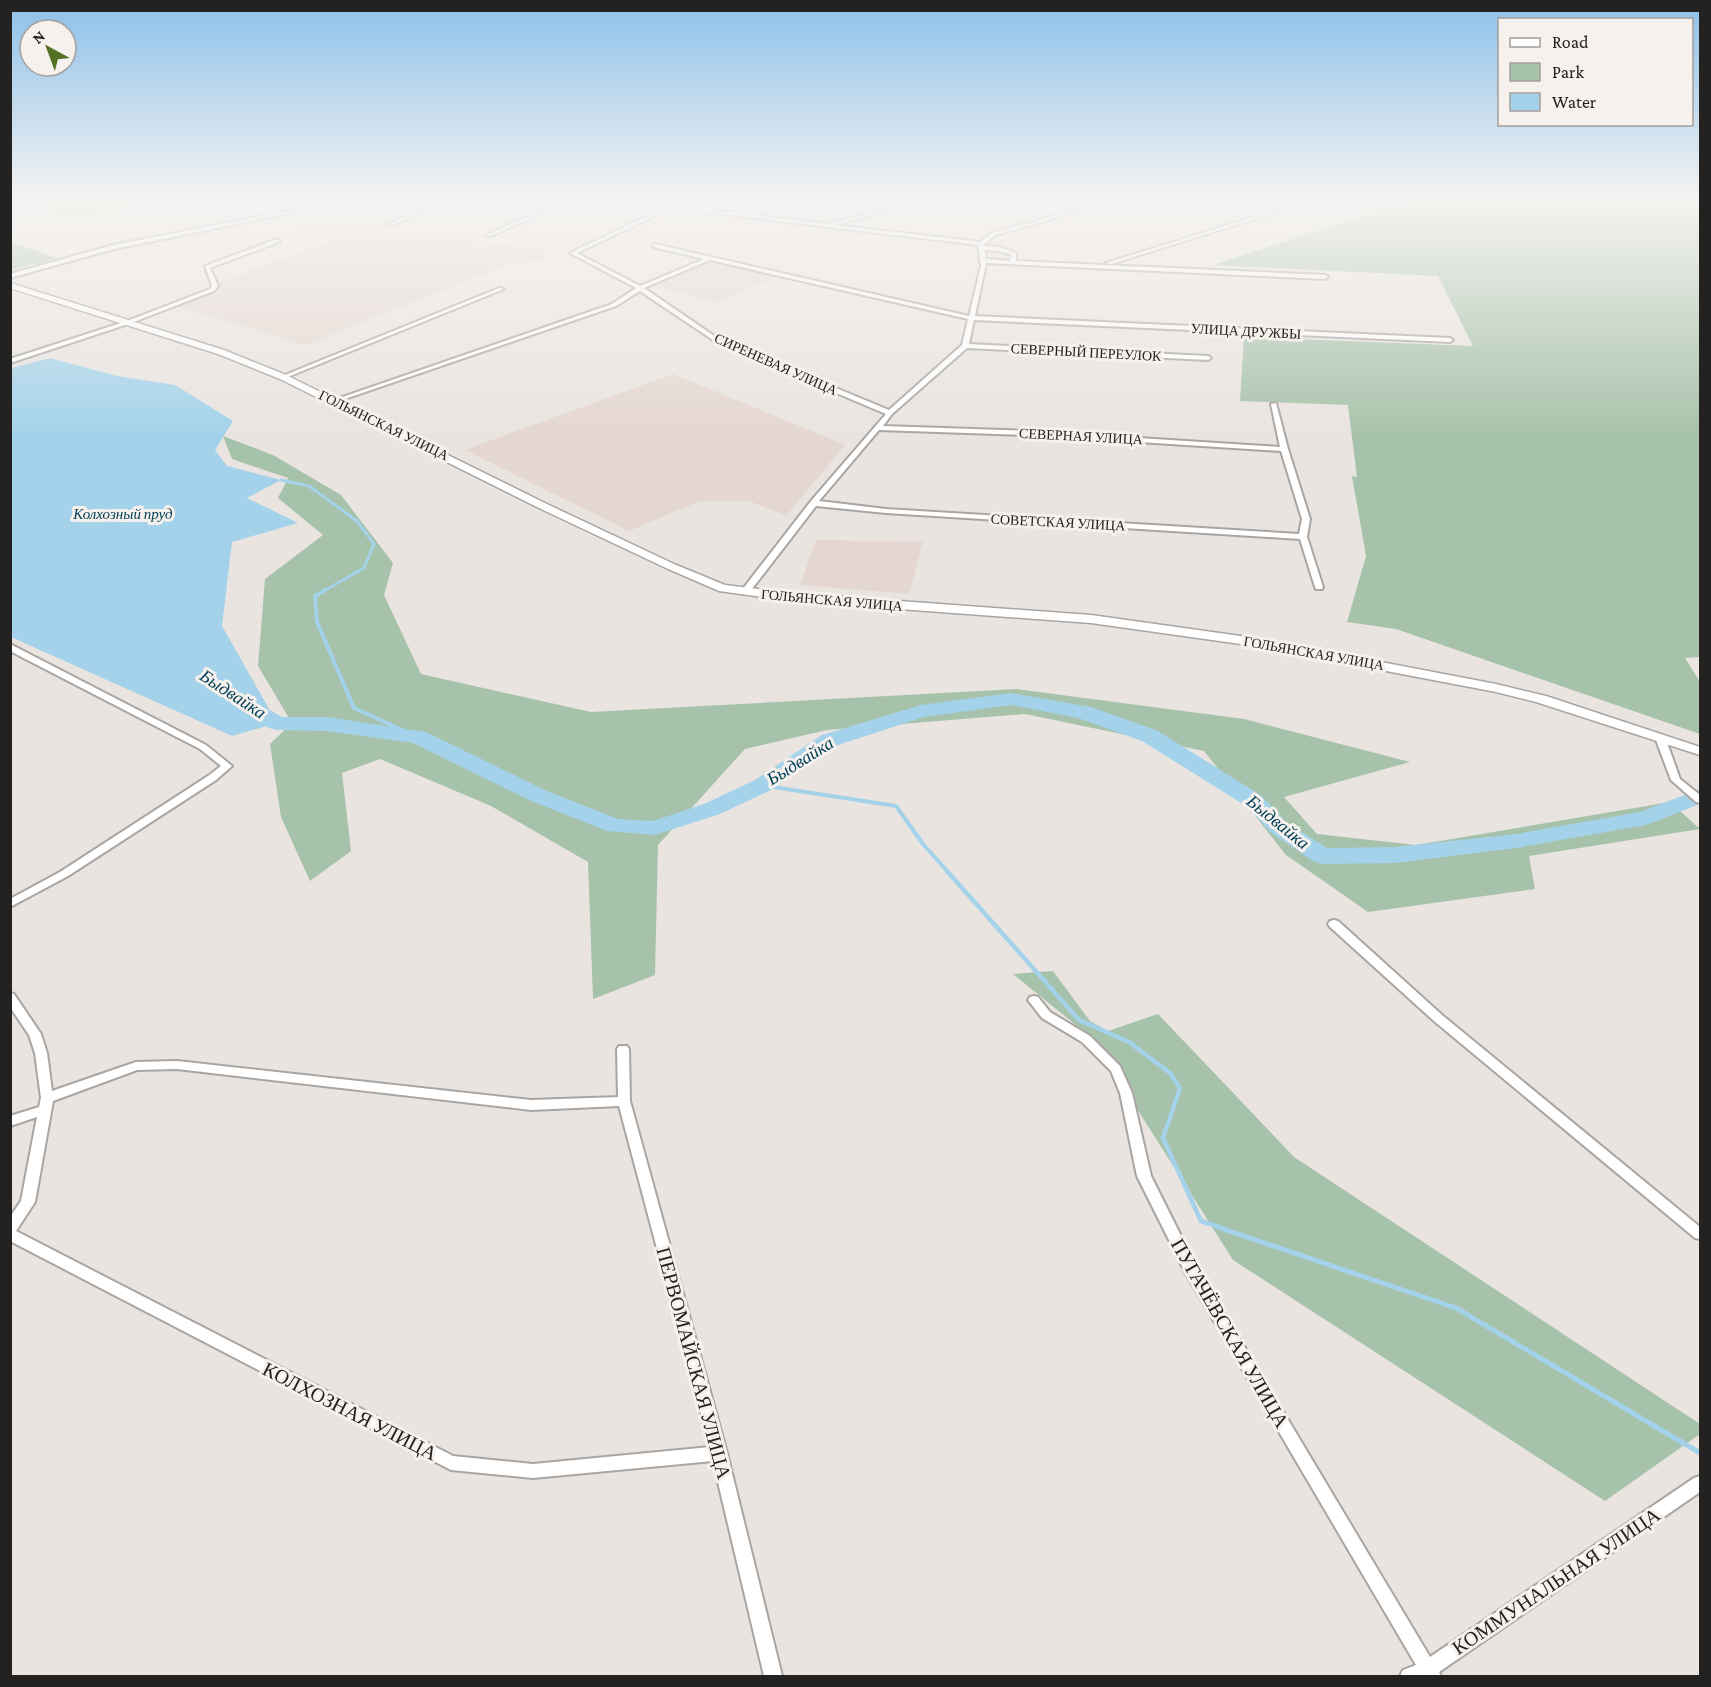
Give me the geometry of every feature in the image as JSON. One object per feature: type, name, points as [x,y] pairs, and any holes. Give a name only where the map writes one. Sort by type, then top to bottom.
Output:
[{"type":"main road","name":"ГОЛЬЯНСКАЯ УЛИЦА","points":[[10,285],[221,352],[283,377],[670,566],[723,588],[745,592],[1091,619],[1255,642],[1496,688],[1541,699],[1661,740],[1701,751]]},
{"type":"street","points":[[10,361],[129,322],[212,291],[215,286],[212,280]]},
{"type":"street","name":"СИРЕНЕВАЯ УЛИЦА","points":[[624,280],[640,288],[717,341],[890,413]]},
{"type":"street","points":[[334,401],[614,305],[640,288],[660,280]]},
{"type":"street","name":"УЛИЦА ДРУЖБЫ","points":[[806,280],[972,318],[1450,340]]},
{"type":"street","points":[[745,592],[890,413],[965,346],[980,280]]},
{"type":"street","points":[[283,377],[501,289]]},
{"type":"street","name":"СЕВЕРНЫЙ ПЕРЕУЛОК","points":[[965,346],[1208,358]]},
{"type":"street","points":[[1274,404],[1284,449],[1306,519],[1303,537],[1319,587]]},
{"type":"street","name":"СЕВЕРНАЯ УЛИЦА","points":[[878,428],[1029,433],[1284,449]]},
{"type":"street","name":"СОВЕТСКАЯ УЛИЦА","points":[[814,504],[886,511],[1303,537]]},
{"type":"street","points":[[10,647],[203,747],[227,766],[64,874],[10,904]]},
{"type":"street","points":[[1661,740],[1676,780],[1701,800]]},
{"type":"street","points":[[1334,924],[1438,1018],[1701,1234]]},
{"type":"street","points":[[10,997],[35,1034],[41,1053],[46,1104],[28,1202],[10,1229]]},
{"type":"street","name":"ПУГАЧЁВСКАЯ УЛИЦА","points":[[1034,1000],[1046,1016],[1086,1039],[1116,1069],[1126,1093],[1144,1176],[1190,1268],[1430,1673]]},
{"type":"street","name":"ПЕРВОМАЙСКАЯ УЛИЦА","points":[[623,1049],[624,1101],[718,1453],[773,1677]]},
{"type":"street","points":[[10,1121],[135,1066],[177,1065],[531,1105],[624,1101]]},
{"type":"street","name":"КОЛХОЗНАЯ УЛИЦА","points":[[10,1234],[451,1463],[533,1471],[718,1453]]},
{"type":"street","name":"КОММУНАЛЬНАЯ УЛИЦА","points":[[1409,1677],[1430,1673],[1701,1483]]},
{"type":"shaded area","points":[[225,280],[469,280],[304,345],[178,306],[222,290],[208,286]]},
{"type":"shaded area","points":[[664,280],[769,280],[718,303],[651,285]]},
{"type":"shaded area","points":[[673,374],[845,445],[786,516],[749,501],[700,501],[629,531],[465,450]]},
{"type":"shaded area","points":[[816,540],[923,542],[909,594],[800,585]]},
{"type":"green space","points":[[1440,280],[1700,280],[1700,657],[1685,658],[1700,682],[1700,734],[1396,629],[1347,622],[1366,556],[1352,476],[1357,477],[1348,405],[1240,401],[1244,337],[1473,346]]},
{"type":"green space","points":[[223,436],[273,455],[341,495],[393,563],[384,595],[421,674],[591,712],[1016,689],[1244,719],[1410,762],[1284,797],[1317,834],[1416,845],[1670,802],[1700,829],[1529,856],[1535,889],[1368,912],[1286,855],[1204,751],[1025,714],[827,730],[745,749],[658,845],[655,975],[593,999],[588,862],[491,806],[380,759],[342,773],[351,851],[310,881],[281,817],[270,744],[292,723],[258,666],[265,579],[323,535],[278,498],[288,478],[232,459]]},
{"type":"green space","points":[[1053,971],[1090,1021],[1108,1031],[1158,1014],[1294,1157],[1700,1424],[1700,1434],[1605,1501],[1233,1260],[1092,1038],[1013,974]]},
{"type":"water","name":"Колхозный пруд","points":[[50,358],[117,376],[175,385],[233,421],[215,450],[227,466],[281,480],[247,498],[298,523],[232,542],[222,626],[277,723],[232,736],[11,637],[11,368]]},
{"type":"waterway","points":[[281,480],[309,486],[357,521],[374,544],[364,568],[322,592]]},
{"type":"waterway","points":[[325,590],[315,596],[317,622],[354,708],[418,737]]},
{"type":"waterway","name":"Быдвайка","points":[[250,705],[277,723],[327,724],[418,737],[539,796],[615,826],[655,828],[712,809],[763,785],[830,740],[921,711],[1011,699],[1083,712],[1150,736],[1254,801],[1278,827],[1322,856],[1395,855],[1516,841],[1646,818],[1700,796]]},
{"type":"waterway","points":[[761,785],[896,806],[923,844],[948,872]]},
{"type":"waterway","points":[[947,871],[1079,1020],[1129,1042],[1170,1073],[1180,1088],[1163,1138],[1201,1221],[1228,1230]]},
{"type":"waterway","points":[[1223,1229],[1456,1308],[1700,1453]]}]
